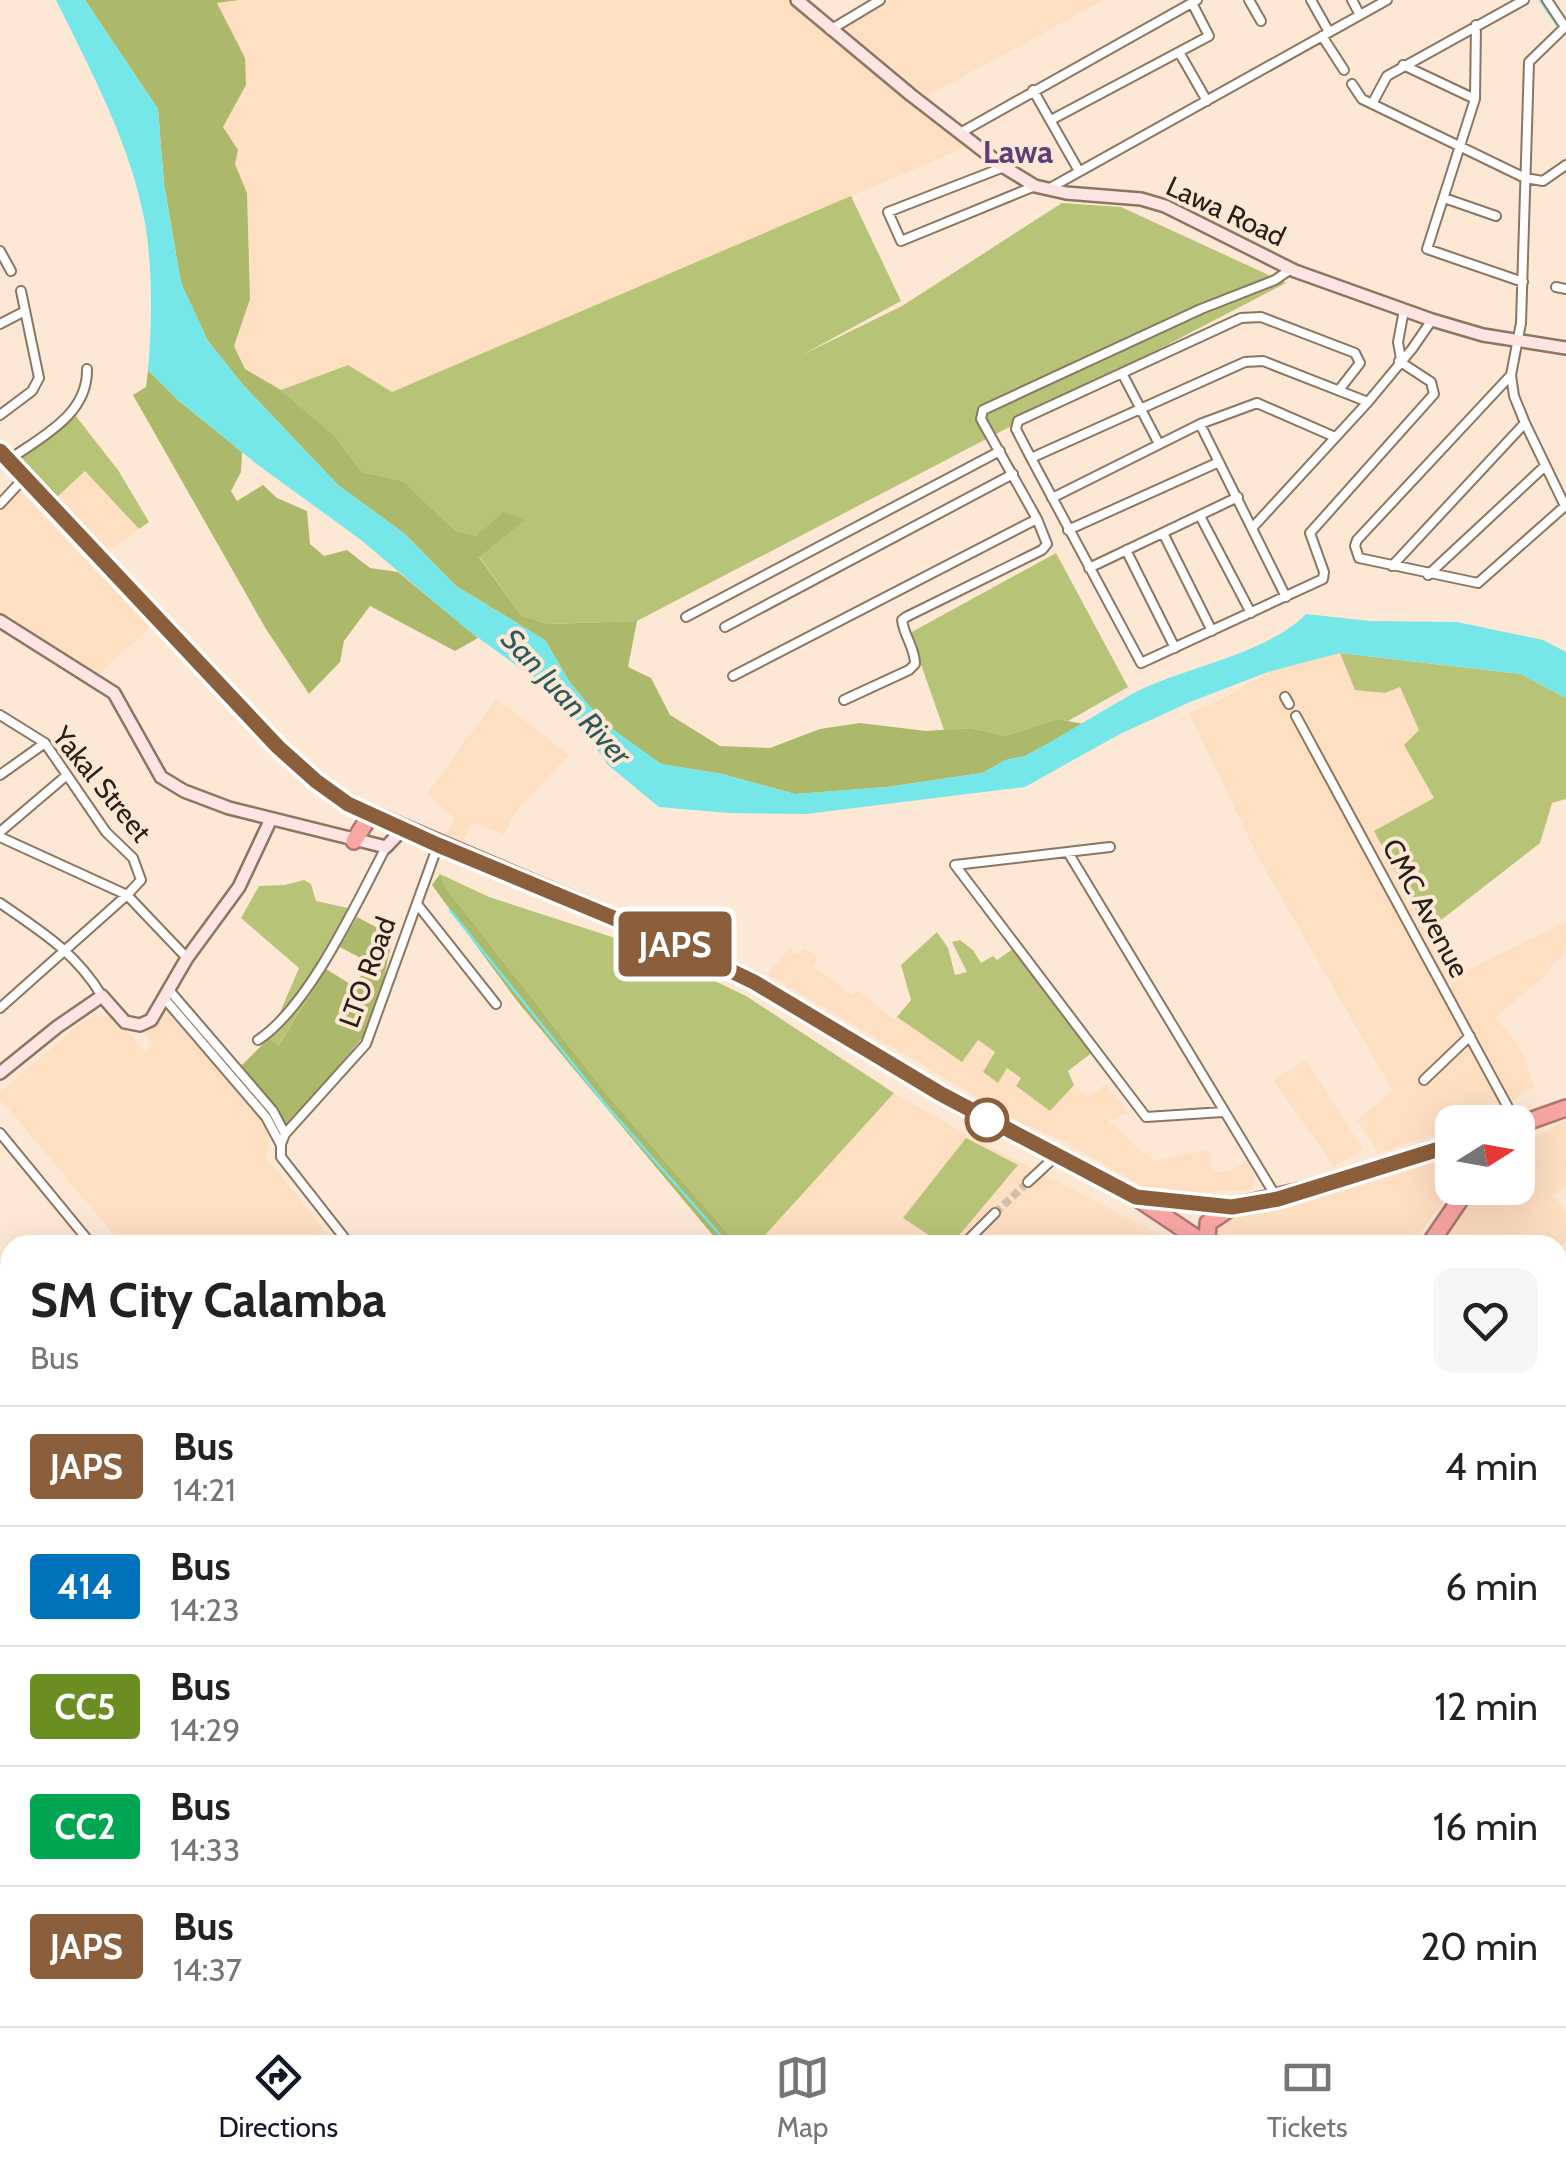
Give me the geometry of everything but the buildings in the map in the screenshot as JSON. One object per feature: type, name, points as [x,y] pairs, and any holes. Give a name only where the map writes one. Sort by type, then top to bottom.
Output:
[{"type":"highway","points":[[5,456],[278,747],[348,804],[662,938],[754,982],[895,1068],[1136,1197],[1190,1235],[1200,1220],[1201,1205]]},
{"type":"highway","points":[[354,841],[371,814]]},
{"type":"highway","points":[[1535,1120],[1566,1108]]},
{"type":"highway","points":[[1136,1197],[1232,1207],[1278,1199],[1435,1153]]},
{"type":"highway","points":[[1436,1235],[1456,1205]]},
{"type":"highway","points":[[1206,1235],[1208,1223],[1232,1207]]},
{"type":"main road","name":"Lawa Road","points":[[797,0],[1004,167],[1042,188],[1123,195],[1153,202],[1291,269],[1432,320],[1484,336],[1566,348]]},
{"type":"main road","points":[[0,621],[114,692],[161,777],[184,791],[271,819],[386,847],[403,828]]},
{"type":"main road","points":[[0,1072],[102,996],[118,1017],[134,1025],[151,1020],[187,958],[239,887],[271,819]]},
{"type":"street","points":[[830,30],[880,0]]},
{"type":"street","points":[[1250,0],[1261,22]]},
{"type":"street","points":[[1312,0],[1344,70]]},
{"type":"street","points":[[1352,0],[1360,15]]},
{"type":"street","points":[[1004,167],[888,212],[900,240],[1079,171],[1387,0]]},
{"type":"street","points":[[1372,104],[1387,76],[1403,65],[1524,0]]},
{"type":"street","points":[[1511,375],[1357,540],[1354,546],[1359,558],[1478,583],[1565,506],[1525,423],[1511,375],[1523,282],[1528,62],[1566,26],[1547,0]]},
{"type":"street","points":[[960,133],[1194,1],[1209,36],[1051,120]]},
{"type":"street","points":[[1476,25],[1475,99],[1427,248],[1523,282]]},
{"type":"street","points":[[1180,52],[1206,101]]},
{"type":"street","points":[[1403,65],[1475,99]]},
{"type":"street","points":[[1352,84],[1362,99],[1526,178],[1544,181],[1566,165]]},
{"type":"street","points":[[1034,90],[1079,171]]},
{"type":"street","points":[[1444,198],[1496,216]]},
{"type":"street","points":[[0,251],[11,270]]},
{"type":"street","points":[[844,700],[916,664],[902,620],[1042,550],[1046,544],[1037,519],[982,419],[983,410],[1201,309],[1275,280],[1291,269]]},
{"type":"street","points":[[0,414],[32,391],[39,378],[21,291]]},
{"type":"street","points":[[1339,390],[1360,363],[1355,354],[1261,318],[1229,322],[1018,421],[1016,429],[1141,662],[1324,576],[1310,533],[1434,394],[1431,382],[1400,360],[1398,342],[1404,310]]},
{"type":"street","points":[[0,324],[25,311]]},
{"type":"street","points":[[1254,526],[1368,402],[1432,320]]},
{"type":"street","points":[[1031,458],[1245,362],[1263,361],[1368,402]]},
{"type":"street","points":[[5,456],[79,406],[88,384],[87,369]]},
{"type":"street","points":[[1122,374],[1159,444]]},
{"type":"street","points":[[1052,498],[1200,424],[1256,403],[1335,437]]},
{"type":"street","points":[[1392,566],[1525,423]]},
{"type":"street","points":[[1200,424],[1286,597]]},
{"type":"street","points":[[686,617],[1000,451]]},
{"type":"street","points":[[1068,530],[1219,462]]},
{"type":"street","points":[[1428,575],[1545,466]]},
{"type":"street","points":[[725,627],[1013,474]]},
{"type":"street","points":[[0,504],[25,477]]},
{"type":"street","points":[[1089,568],[1238,498]]},
{"type":"street","points":[[1200,516],[1250,613]]},
{"type":"street","points":[[732,676],[1037,519]]},
{"type":"street","points":[[1163,533],[1212,631]]},
{"type":"street","points":[[1126,550],[1175,648]]},
{"type":"street","name":"CMC Avenue","points":[[1296,716],[1506,1105]]},
{"type":"street","name":"Yakal Street","points":[[2,717],[45,743],[100,823],[133,858],[140,880],[127,895]]},
{"type":"street","points":[[0,775],[45,743]]},
{"type":"street","points":[[68,775],[0,834],[127,895],[187,958]]},
{"type":"street","name":"LTO Road","points":[[281,1145],[285,1134],[366,1044],[438,845]]},
{"type":"street","points":[[258,1040],[276,1028],[316,975],[386,847]]},
{"type":"street","points":[[1110,847],[955,865],[1146,1117],[1223,1112]]},
{"type":"street","points":[[1069,854],[1278,1199]]},
{"type":"street","points":[[0,1008],[127,895]]},
{"type":"street","points":[[0,903],[66,948],[91,976],[102,996]]},
{"type":"street","points":[[416,904],[496,1004]]},
{"type":"street","points":[[166,994],[273,1111],[285,1134]]},
{"type":"street","points":[[166,994],[266,1117],[281,1145],[281,1156],[342,1235]]},
{"type":"street","points":[[1424,1080],[1470,1036]]},
{"type":"street","points":[[0,1133],[84,1235]]},
{"type":"street","points":[[1028,1182],[1056,1156]]},
{"type":"street","points":[[973,1235],[995,1214]]},
{"type":"shaded area","points":[[790,0],[806,17],[971,145],[392,392],[348,365],[281,390],[245,369],[234,346],[250,299],[247,193],[235,164],[238,150],[223,127],[246,85],[216,2]]},
{"type":"shaded area","points":[[889,0],[1104,0],[927,96],[844,27]]},
{"type":"shaded area","points":[[85,471],[139,529],[106,552],[57,497]]},
{"type":"shaded area","points":[[19,490],[150,627],[98,675],[0,615],[0,513]]},
{"type":"shaded area","points":[[1340,653],[1355,689],[1400,687],[1419,730],[1404,746],[1434,798],[1374,831],[1451,978],[1566,922],[1565,952],[1542,978],[1496,1017],[1523,1053],[1534,1087],[1507,1104],[1435,1105],[1435,1134],[1379,1153],[1357,1120],[1393,1091],[1259,859],[1189,713],[1268,672]]},
{"type":"shaded area","points":[[496,699],[569,755],[518,808],[504,834],[472,823],[462,842],[444,835],[455,818],[427,794]]},
{"type":"shaded area","points":[[790,948],[797,955],[805,948],[818,958],[812,966],[852,995],[858,990],[893,1019],[897,1017],[961,1061],[977,1040],[995,1052],[984,1072],[1006,1067],[1021,1078],[1016,1087],[1049,1110],[1074,1085],[1088,1097],[1106,1084],[1128,1113],[1109,1121],[1153,1161],[1209,1150],[1213,1173],[1232,1170],[1248,1161],[1256,1179],[1250,1190],[1216,1191],[1184,1198],[1154,1193],[1069,1144],[1018,1121],[767,974]]},
{"type":"shaded area","points":[[178,1007],[236,1071],[270,1125],[267,1158],[328,1235],[115,1235],[0,1099],[0,1093],[79,1024],[107,1016],[120,1023],[144,1051],[154,1045],[144,1033],[169,1008],[174,1013]]},
{"type":"shaded area","points":[[1305,1060],[1363,1149],[1334,1167],[1274,1081]]},
{"type":"shaded area","points":[[894,1093],[1161,1235],[765,1235]]},
{"type":"shaded area","points":[[1566,1120],[1566,1186],[1553,1195],[1566,1211],[1566,1235],[1445,1235],[1465,1205],[1535,1205],[1535,1138]]},
{"type":"shaded area","points":[[1435,1160],[1435,1205],[1441,1205],[1418,1235],[1215,1235],[1222,1221],[1236,1213],[1335,1190]]},
{"type":"green space","points":[[85,0],[239,0],[217,3],[245,58],[246,85],[223,127],[238,150],[235,164],[247,193],[250,299],[234,346],[245,369],[281,390],[335,436],[362,472],[403,481],[456,531],[476,536],[504,512],[525,520],[479,557],[521,615],[547,624],[637,621],[628,667],[651,678],[670,715],[720,746],[770,748],[820,729],[860,723],[926,731],[971,728],[1005,736],[1057,719],[1084,724],[1025,756],[1006,760],[982,773],[887,787],[795,794],[722,774],[661,764],[602,722],[569,681],[545,640],[456,586],[405,534],[338,485],[244,386],[208,341],[181,283],[164,184],[158,109]]},
{"type":"green space","points":[[851,196],[901,301],[802,355],[902,306],[1062,203],[1121,207],[1286,283],[637,621],[547,624],[521,615],[479,556],[524,519],[475,536],[456,531],[403,481],[362,472],[335,436],[281,390],[348,365],[392,392]]},
{"type":"green space","points":[[148,370],[242,452],[241,472],[231,491],[237,501],[263,485],[277,498],[307,511],[310,544],[324,556],[347,550],[370,568],[398,572],[478,638],[455,651],[370,606],[344,641],[340,662],[309,694],[266,629],[133,395],[146,387]]},
{"type":"green space","points":[[75,415],[118,470],[149,522],[139,529],[85,471],[57,497],[18,458]]},
{"type":"green space","points":[[1056,553],[1128,687],[1068,721],[1057,719],[1005,736],[971,728],[944,730],[910,633]]},
{"type":"green space","points":[[1340,653],[1521,674],[1566,698],[1566,799],[1552,803],[1540,843],[1427,931],[1374,831],[1434,798],[1404,745],[1419,730],[1400,687],[1385,693],[1355,690]]},
{"type":"green space","points":[[440,874],[489,897],[646,948],[746,996],[894,1093],[765,1235],[729,1235],[606,1093],[446,888]]},
{"type":"green space","points":[[440,874],[446,888],[606,1093],[729,1235],[713,1235],[517,1001],[432,885]]},
{"type":"green space","points":[[304,880],[311,884],[316,901],[348,908],[324,973],[277,1047],[269,1038],[299,968],[241,918],[259,886]]},
{"type":"green space","points":[[357,917],[393,936],[381,991],[363,1037],[278,1138],[236,1071],[269,1038],[278,1046],[326,969],[355,987],[368,962],[340,947]]},
{"type":"green space","points":[[937,932],[948,948],[955,975],[967,972],[952,942],[960,940],[981,963],[993,956],[997,960],[1014,948],[1093,1052],[1068,1071],[1074,1085],[1050,1111],[1016,1086],[1021,1078],[1007,1068],[998,1083],[983,1072],[995,1052],[978,1040],[962,1062],[897,1017],[911,1000],[901,965]]},
{"type":"green space","points":[[966,1138],[1018,1165],[959,1235],[929,1235],[903,1218]]},
{"type":"water","name":"San Juan River","points":[[56,0],[85,0],[158,109],[164,185],[181,283],[208,341],[244,386],[338,485],[405,534],[456,586],[545,640],[569,681],[603,722],[661,764],[722,774],[795,794],[887,787],[982,773],[1006,760],[1025,756],[1152,684],[1269,640],[1306,614],[1370,621],[1457,622],[1543,640],[1566,652],[1566,698],[1521,674],[1340,653],[1268,672],[1190,702],[1120,734],[1025,787],[806,814],[659,807],[608,765],[561,698],[469,631],[361,540],[258,465],[179,401],[148,370],[151,278],[139,194],[108,109]]},
{"type":"waterway","points":[[1540,0],[1559,28]]},
{"type":"waterway","points":[[450,910],[605,1104],[720,1235]]},
{"type":"tunnel","points":[[995,1213],[1028,1182]]},
{"type":"bus line","name":"JAPS","points":[[0,451],[278,747],[348,804],[671,942],[754,982],[895,1068],[1096,1178],[1136,1197],[1232,1207],[1278,1199],[1435,1150]]},
{"type":"district","name":"Lawa","points":[[1018,152]]}]
